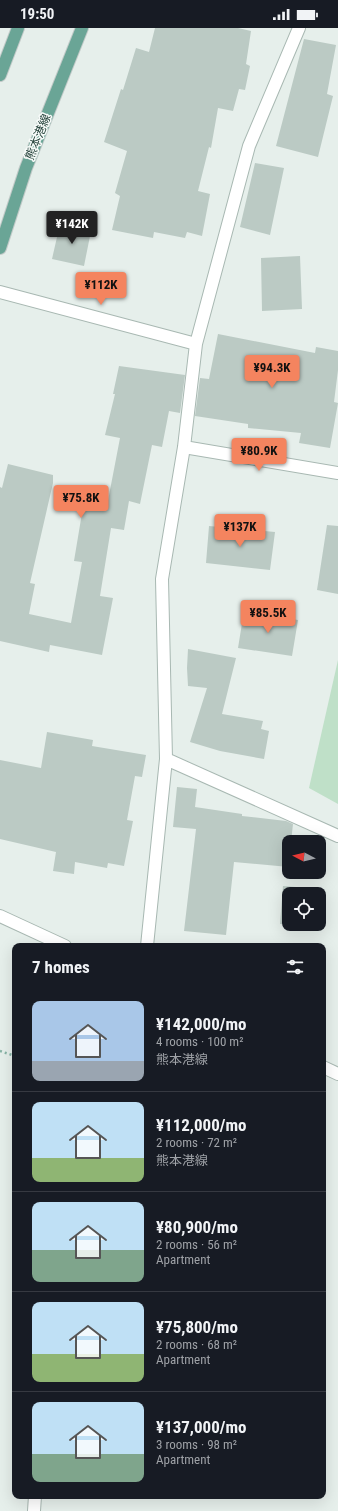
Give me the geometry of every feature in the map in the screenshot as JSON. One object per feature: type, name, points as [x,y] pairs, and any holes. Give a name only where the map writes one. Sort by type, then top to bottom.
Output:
[{"type":"main road","points":[[0,75],[18,28]]},
{"type":"main road","name":"熊本港線","points":[[0,248],[26,168],[82,28]]},
{"type":"street","points":[[147,943],[166,759],[162,578],[184,447],[196,344],[249,146],[299,28]]},
{"type":"street","points":[[0,292],[196,344]]},
{"type":"street","points":[[184,447],[338,473]]},
{"type":"street","points":[[166,759],[338,836]]},
{"type":"street","points":[[0,916],[58,943]]},
{"type":"street","points":[[326,1068],[338,1074]]},
{"type":"street","points":[[34,1511],[35,1499]]},
{"type":"path","points":[[0,1051],[12,1055]]},
{"type":"green space","points":[[338,660],[338,804],[309,788]]},
{"type":"building","points":[[155,28],[238,28],[251,31],[246,64],[250,66],[245,90],[239,89],[233,111],[218,108],[211,148],[209,147],[198,191],[210,194],[202,236],[187,232],[185,238],[154,232],[153,238],[112,230],[120,196],[115,193],[127,151],[104,142],[121,89],[123,90],[136,48],[149,52]]},
{"type":"building","points":[[304,39],[336,45],[327,94],[333,96],[318,157],[276,146]]},
{"type":"building","points":[[255,163],[284,168],[270,235],[240,227]]},
{"type":"building","points":[[60,224],[91,231],[84,266],[52,259]]},
{"type":"building","points":[[300,256],[302,309],[262,311],[261,258]]},
{"type":"building","points":[[218,334],[315,353],[316,347],[338,351],[338,370],[334,402],[338,403],[330,448],[299,443],[301,433],[248,428],[248,424],[195,416],[200,378],[209,379]]},
{"type":"building","points":[[119,366],[185,375],[180,413],[169,411],[162,447],[152,445],[140,504],[129,501],[124,530],[111,528],[100,596],[113,598],[102,655],[50,645],[49,652],[0,641],[0,487],[2,488],[8,464],[53,475],[53,483],[30,583],[35,584],[29,614],[71,623],[82,562],[74,561],[83,507],[106,511],[120,438],[105,435],[115,394],[113,394]]},
{"type":"building","points":[[327,525],[338,526],[338,594],[317,590]]},
{"type":"building","points":[[209,526],[275,532],[270,570],[206,563]]},
{"type":"building","points":[[244,611],[298,620],[292,656],[238,648]]},
{"type":"building","points":[[188,649],[236,658],[222,714],[263,721],[261,729],[269,731],[264,759],[220,751],[190,742],[207,688],[188,686]]},
{"type":"building","points":[[47,732],[93,740],[92,746],[146,755],[142,777],[135,776],[127,820],[133,821],[124,866],[108,863],[107,868],[75,862],[74,874],[53,871],[56,852],[0,839],[0,760],[41,768]]},
{"type":"building","points":[[177,787],[197,789],[195,807],[242,814],[242,816],[286,821],[293,824],[292,835],[282,835],[282,866],[234,862],[226,935],[184,931],[196,829],[173,827]]},
{"type":"building","points":[[282,899],[282,924],[280,924]]}]
